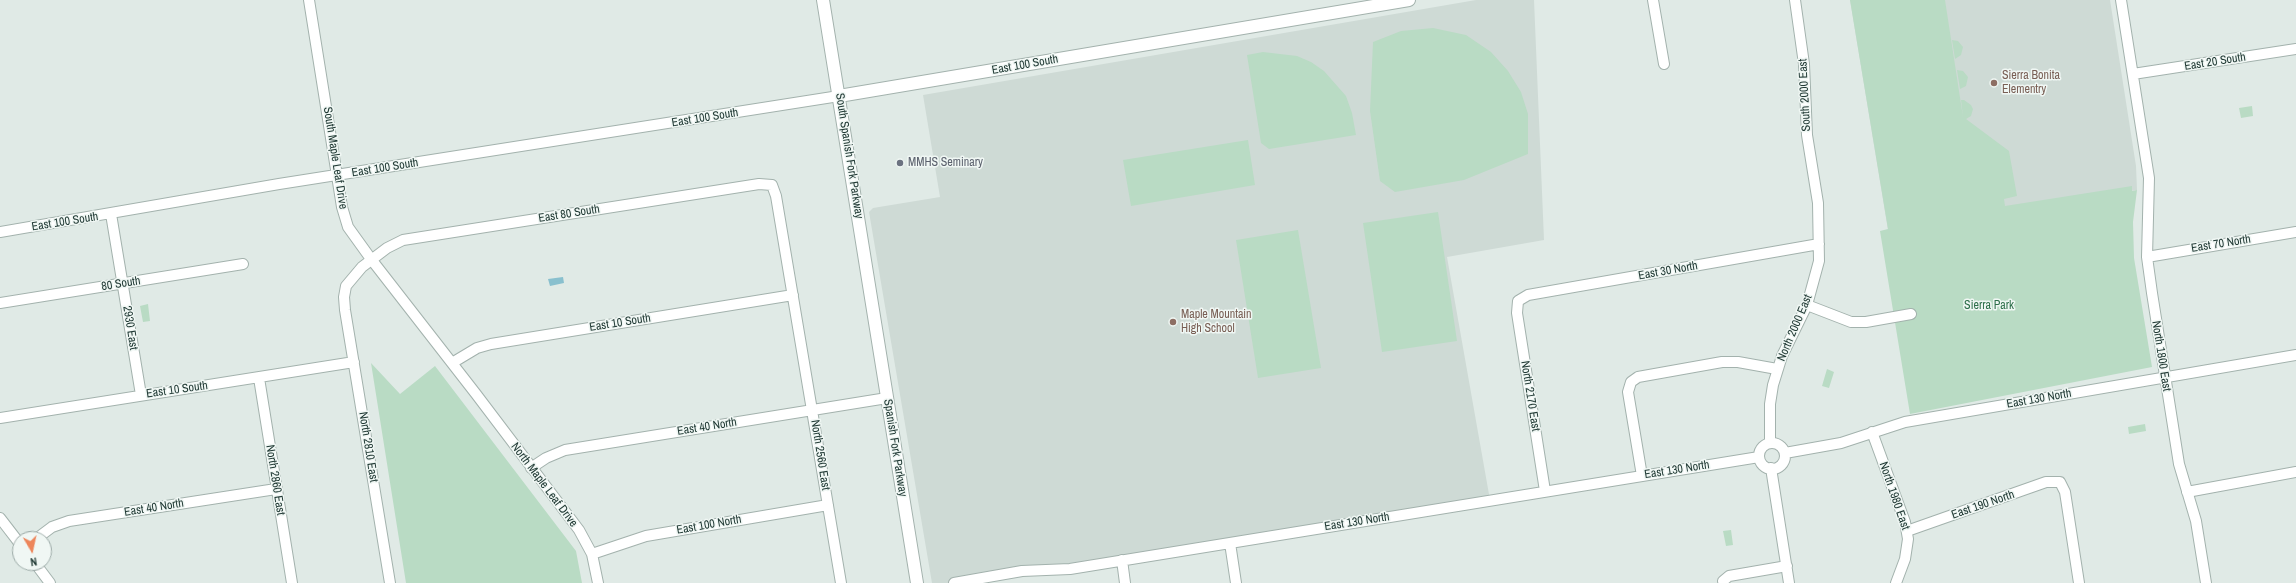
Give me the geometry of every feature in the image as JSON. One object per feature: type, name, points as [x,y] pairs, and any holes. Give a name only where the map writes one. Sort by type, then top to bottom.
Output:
[{"type":"street","name":"South Maple Leaf Drive","points":[[309,0],[337,175],[346,221],[371,260],[476,394]]},
{"type":"street","name":"South Spanish Fork Parkway","points":[[823,0],[874,313]]},
{"type":"street","name":"East 100 South","points":[[0,232],[337,175],[839,96],[1410,0]]},
{"type":"street","points":[[1653,0],[1664,64]]},
{"type":"street","name":"South 2000 East","points":[[1795,0],[1804,64],[1807,135],[1816,190]]},
{"type":"street","name":"North 1800 East","points":[[2121,0],[2149,178],[2147,256],[2164,378],[2179,464],[2196,520],[2206,583]]},
{"type":"street","name":"East 20 South","points":[[2133,74],[2296,48]]},
{"type":"street","name":"East 80 South","points":[[345,310],[346,286],[371,260],[403,240],[759,184],[772,185]]},
{"type":"street","name":"North 2560 East","points":[[772,185],[776,196],[841,583]]},
{"type":"street","name":"North 2000 East","points":[[1770,443],[1770,404],[1778,370],[1782,356],[1807,305],[1819,261],[1816,190]]},
{"type":"street","name":"2930 East","points":[[112,214],[141,395]]},
{"type":"street","name":"East 70 North","points":[[2147,256],[2296,232]]},
{"type":"street","name":"East 30 North","points":[[1518,301],[1528,295],[1819,244]]},
{"type":"street","name":"80 South","points":[[0,303],[243,264]]},
{"type":"street","name":"East 10 South","points":[[452,363],[477,348],[491,344],[793,295]]},
{"type":"street","name":"North 2170 East","points":[[1518,301],[1517,313],[1545,491]]},
{"type":"street","points":[[1807,305],[1851,322],[1866,322],[1910,314]]},
{"type":"street","name":"North 2810 East","points":[[345,310],[390,583]]},
{"type":"street","name":"Spanish Fork Parkway","points":[[874,313],[917,583]]},
{"type":"street","name":"East 130 North","points":[[1785,453],[1841,443],[1905,422],[2296,355]]},
{"type":"street","name":"East 10 South","points":[[0,418],[354,362]]},
{"type":"street","points":[[1642,476],[1628,392],[1631,382],[1638,377],[1722,362],[1738,362],[1778,370]]},
{"type":"street","name":"North 2860 East","points":[[259,378],[292,583]]},
{"type":"street","name":"North Maple Leaf Drive","points":[[476,394],[579,530],[592,554],[598,583]]},
{"type":"street","name":"East 40 North","points":[[531,468],[546,458],[565,450],[887,398]]},
{"type":"street","name":"North 1980 East","points":[[1872,432],[1905,522],[1908,539],[1905,559],[1896,583]]},
{"type":"street","points":[[1770,443],[1781,446],[1785,453],[1782,464],[1771,468],[1765,466],[1759,457],[1761,450],[1770,443]]},
{"type":"street","name":"East 130 North","points":[[954,583],[1022,571],[1070,569],[1759,457]]},
{"type":"street","points":[[1771,468],[1790,583]]},
{"type":"street","points":[[2187,492],[2296,472]]},
{"type":"street","name":"East 190 North","points":[[1906,531],[2046,482],[2060,482],[2064,492],[2079,583]]},
{"type":"street","name":"East 40 North","points":[[47,531],[52,527],[69,521],[276,489]]},
{"type":"street","name":"East 100 North","points":[[592,554],[646,536],[828,505]]},
{"type":"street","points":[[0,518],[12,534]]},
{"type":"street","points":[[1230,543],[1236,583]]},
{"type":"street","points":[[1122,560],[1125,583]]},
{"type":"street","points":[[1724,581],[1729,576],[1787,566]]},
{"type":"street","points":[[41,571],[50,583]]},
{"type":"shaded area","name":"Maple Mountain High School","points":[[1476,0],[1534,0],[1544,240],[1447,257],[1490,500],[961,583],[932,583],[869,212],[873,208],[940,197],[923,95]]},
{"type":"shaded area","name":"Sierra Bonita Elementry","points":[[1850,0],[2110,0],[2136,166],[2137,190],[1888,230]]},
{"type":"green space","name":"Sierra Park","points":[[1850,0],[1945,0],[1963,117],[1961,100],[1964,100],[1971,105],[1973,109],[1971,116],[1966,119],[2009,151],[2017,196],[2004,199],[2005,206],[2132,186],[2132,191],[2137,190],[2133,222],[2134,258],[2152,367],[1910,414],[1880,231],[1888,229]]},
{"type":"green space","points":[[1433,28],[1466,35],[1491,52],[1508,71],[1521,92],[1528,114],[1528,154],[1464,180],[1395,192],[1380,181],[1370,111],[1373,42],[1401,31]]},
{"type":"green space","points":[[1952,40],[1958,41],[1963,47],[1961,55],[1955,59]]},
{"type":"green space","points":[[1263,52],[1297,56],[1311,62],[1324,71],[1346,96],[1352,113],[1356,135],[1269,149],[1261,143],[1247,55]]},
{"type":"green space","points":[[1957,70],[1963,71],[1968,77],[1966,86],[1960,89]]},
{"type":"green space","points":[[2252,106],[2253,116],[2241,118],[2239,108]]},
{"type":"green space","points":[[1248,140],[1255,185],[1131,206],[1123,160]]},
{"type":"green space","points":[[1438,212],[1457,341],[1382,352],[1363,223]]},
{"type":"green space","points":[[1298,230],[1321,368],[1258,378],[1236,240]]},
{"type":"green space","points":[[148,304],[150,321],[143,322],[140,306]]},
{"type":"green space","points":[[371,363],[400,394],[435,366],[576,551],[582,583],[406,583]]},
{"type":"green space","points":[[1827,369],[1834,372],[1829,388],[1822,386]]},
{"type":"green space","points":[[2145,424],[2146,431],[2129,434],[2128,427]]},
{"type":"green space","points":[[1731,530],[1733,545],[1726,546],[1723,531]]},
{"type":"water","points":[[563,277],[564,283],[550,286],[548,279]]},
{"type":"place","name":"Sierra Bonita Elementry","points":[[1994,83]]},
{"type":"place","name":"MMHS Seminary","points":[[900,163]]},
{"type":"place","name":"Maple Mountain High School","points":[[1173,322]]}]
